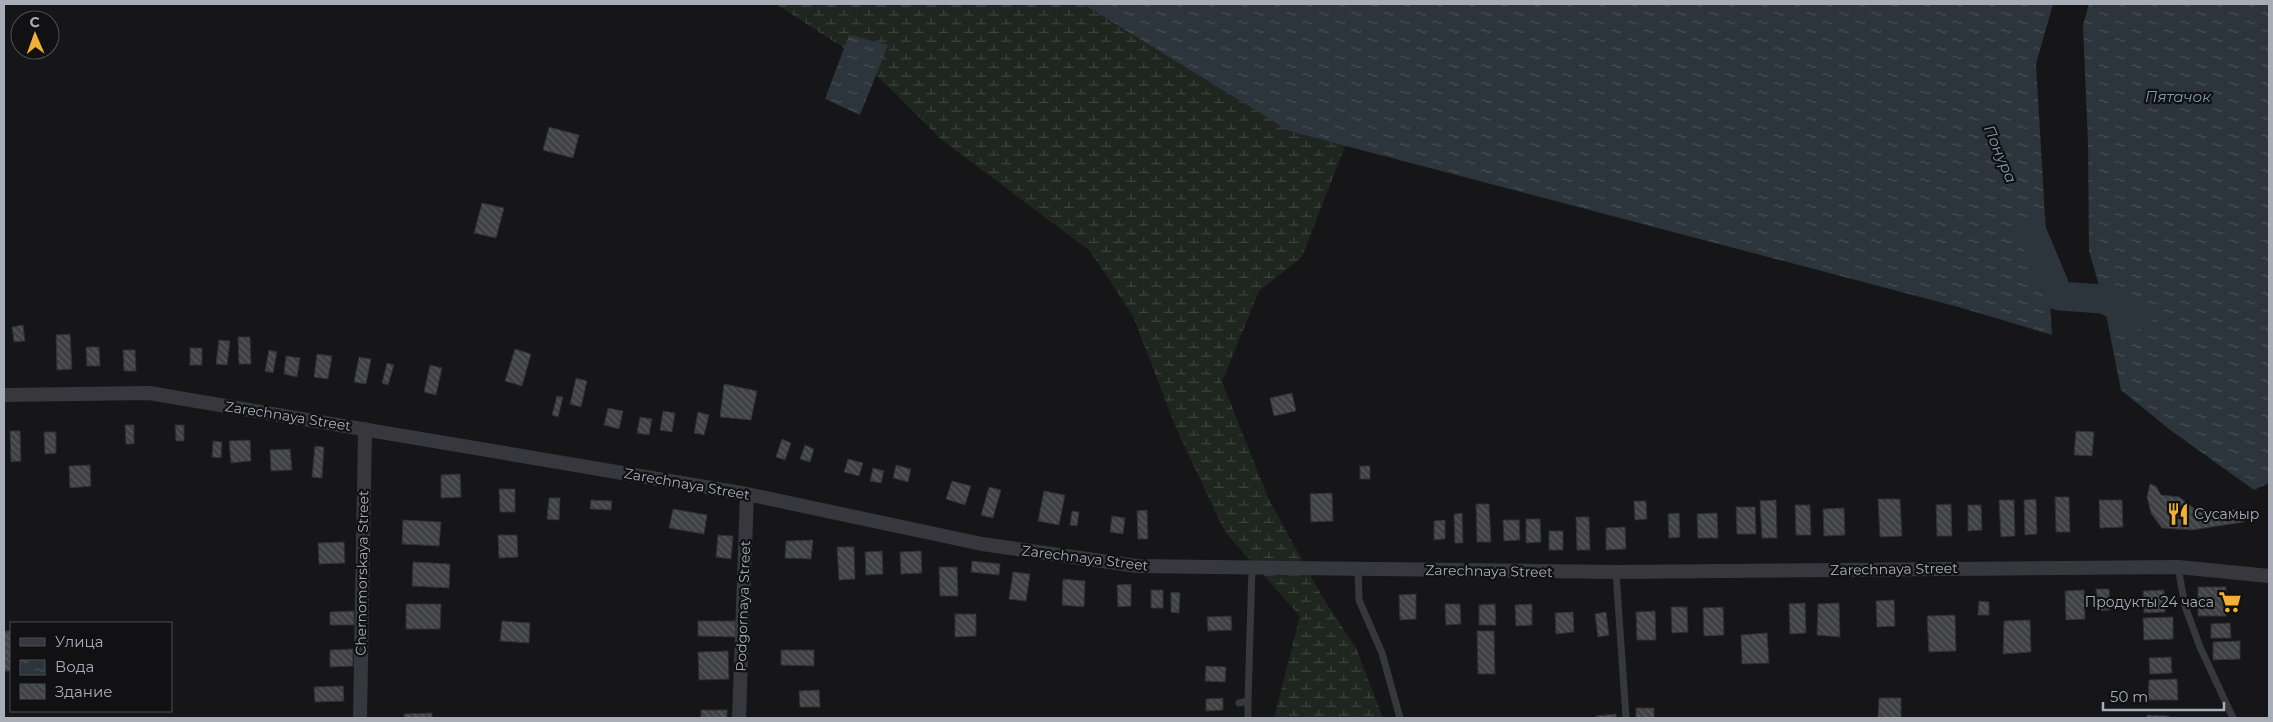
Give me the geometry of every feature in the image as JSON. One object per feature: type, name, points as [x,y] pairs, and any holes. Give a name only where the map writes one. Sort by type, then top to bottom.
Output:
[{"type":"street","name":"Zarechnaya Street","points":[[4,395],[149,393],[747,494],[982,544],[1137,566],[1616,572],[2178,567],[2269,576]]},
{"type":"street","name":"Chernomorskaya Street","points":[[360,718],[365,429]]},
{"type":"street","name":"Podgornaya Street","points":[[739,718],[747,494]]},
{"type":"lane","points":[[1248,718],[1252,567]]},
{"type":"lane","points":[[2178,567],[2185,606],[2200,647],[2233,718]]},
{"type":"lane","points":[[1358,568],[1359,600],[1382,653],[1400,718]]},
{"type":"lane","points":[[1616,572],[1626,718]]},
{"type":"lane","points":[[1239,703],[1248,701]]},
{"type":"green space","points":[[776,4],[1083,4],[1289,131],[1345,146],[1302,257],[1259,291],[1222,382],[1269,500],[1323,598],[1356,648],[1383,718],[1274,718],[1300,616],[1225,532],[1176,428],[1133,316],[1090,251],[943,141],[858,57]]},
{"type":"water","points":[[1083,4],[2053,4],[2036,64],[2052,335],[1962,308],[1289,131]]},
{"type":"water","name":"Пятачок","points":[[2089,4],[2269,4],[2269,483],[2254,490],[2169,429],[2121,390],[2103,299],[2089,251],[2088,143],[2083,25]]},
{"type":"water","points":[[849,35],[888,45],[860,115],[825,99]]},
{"type":"building","points":[[549,127],[579,135],[573,158],[543,150]]},
{"type":"building","points":[[482,203],[504,208],[496,238],[474,233]]},
{"type":"building","points":[[23,325],[25,341],[14,342],[12,327]]},
{"type":"building","points":[[70,334],[72,369],[57,370],[56,335]]},
{"type":"building","points":[[238,337],[250,337],[251,364],[239,364]]},
{"type":"building","points":[[219,340],[230,341],[227,365],[216,364]]},
{"type":"building","points":[[86,347],[99,347],[100,366],[87,366]]},
{"type":"building","points":[[190,348],[202,348],[202,365],[190,365]]},
{"type":"building","points":[[515,349],[531,354],[522,386],[505,381]]},
{"type":"building","points":[[123,350],[135,350],[136,371],[124,371]]},
{"type":"building","points":[[269,350],[277,352],[273,373],[265,371]]},
{"type":"building","points":[[317,354],[332,356],[328,379],[314,377]]},
{"type":"building","points":[[286,356],[300,358],[297,377],[284,374]]},
{"type":"building","points":[[359,357],[371,359],[366,384],[354,382]]},
{"type":"building","points":[[387,363],[394,365],[388,385],[382,383]]},
{"type":"building","points":[[430,365],[442,368],[436,395],[424,392]]},
{"type":"building","points":[[576,378],[587,381],[581,407],[570,404]]},
{"type":"building","points":[[724,384],[757,391],[751,420],[720,417]]},
{"type":"building","points":[[1292,393],[1296,411],[1274,416],[1270,398]]},
{"type":"building","points":[[557,396],[563,397],[558,417],[552,415]]},
{"type":"building","points":[[608,408],[623,411],[619,429],[604,425]]},
{"type":"building","points":[[663,411],[675,413],[672,432],[660,430]]},
{"type":"building","points":[[698,412],[709,415],[704,435],[694,433]]},
{"type":"building","points":[[640,417],[652,419],[649,435],[637,433]]},
{"type":"building","points":[[125,425],[134,425],[134,444],[126,444]]},
{"type":"building","points":[[175,425],[184,425],[184,441],[176,441]]},
{"type":"building","points":[[10,431],[20,431],[21,461],[11,462]]},
{"type":"building","points":[[2076,431],[2094,432],[2092,456],[2074,455]]},
{"type":"building","points":[[44,432],[56,432],[56,453],[45,454]]},
{"type":"building","points":[[782,439],[791,443],[785,460],[776,457]]},
{"type":"building","points":[[250,440],[251,461],[231,463],[229,441]]},
{"type":"building","points":[[213,441],[222,442],[221,458],[212,457]]},
{"type":"building","points":[[805,445],[814,449],[810,462],[800,459]]},
{"type":"building","points":[[315,446],[324,447],[322,478],[312,477]]},
{"type":"building","points":[[290,449],[292,470],[271,471],[270,450]]},
{"type":"building","points":[[848,459],[863,463],[859,476],[844,472]]},
{"type":"building","points":[[90,465],[91,486],[70,488],[69,466]]},
{"type":"building","points":[[896,465],[911,469],[908,482],[893,478]]},
{"type":"building","points":[[1360,466],[1370,466],[1370,479],[1360,479]]},
{"type":"building","points":[[873,468],[884,471],[881,483],[870,481]]},
{"type":"building","points":[[460,474],[461,497],[441,498],[441,475]]},
{"type":"building","points":[[952,481],[971,486],[965,505],[946,499]]},
{"type":"building","points":[[2150,484],[2156,486],[2161,495],[2179,497],[2199,512],[2239,509],[2244,522],[2192,530],[2162,528],[2151,513],[2147,497]]},
{"type":"building","points":[[989,487],[1001,490],[993,518],[981,515]]},
{"type":"building","points":[[499,489],[515,489],[515,512],[500,512]]},
{"type":"building","points":[[1044,491],[1065,495],[1059,525],[1038,521]]},
{"type":"building","points":[[1332,493],[1333,521],[1311,522],[1310,494]]},
{"type":"building","points":[[2055,497],[2069,497],[2070,532],[2056,532]]},
{"type":"building","points":[[549,498],[560,498],[559,520],[547,519]]},
{"type":"building","points":[[1878,499],[1900,499],[1902,536],[1880,537]]},
{"type":"building","points":[[2036,499],[2037,534],[2025,535],[2024,500]]},
{"type":"building","points":[[591,500],[612,501],[611,510],[590,509]]},
{"type":"building","points":[[1776,500],[1777,538],[1762,538],[1760,501]]},
{"type":"building","points":[[1999,500],[2014,500],[2015,536],[2001,537]]},
{"type":"building","points":[[2099,500],[2122,500],[2123,527],[2100,528]]},
{"type":"building","points":[[1634,501],[1646,501],[1647,519],[1635,520]]},
{"type":"building","points":[[1476,504],[1489,504],[1491,542],[1477,542]]},
{"type":"building","points":[[1951,504],[1952,536],[1937,536],[1936,505]]},
{"type":"building","points":[[1795,505],[1810,505],[1811,535],[1796,535]]},
{"type":"building","points":[[1968,505],[1981,505],[1982,530],[1968,531]]},
{"type":"building","points":[[1736,507],[1755,507],[1756,534],[1737,534]]},
{"type":"building","points":[[1844,508],[1845,535],[1824,536],[1823,509]]},
{"type":"building","points":[[673,509],[707,515],[704,534],[669,528]]},
{"type":"building","points":[[1147,510],[1148,539],[1138,539],[1137,511]]},
{"type":"building","points":[[1072,511],[1079,512],[1077,526],[1070,525]]},
{"type":"building","points":[[1462,513],[1463,543],[1455,543],[1454,514]]},
{"type":"building","points":[[1679,513],[1680,537],[1669,538],[1668,514]]},
{"type":"building","points":[[1717,513],[1718,538],[1698,538],[1697,514]]},
{"type":"building","points":[[1112,516],[1125,518],[1123,534],[1110,532]]},
{"type":"building","points":[[1576,517],[1589,517],[1590,550],[1577,550]]},
{"type":"building","points":[[1526,519],[1540,519],[1541,542],[1526,543]]},
{"type":"building","points":[[403,520],[441,522],[439,546],[402,544]]},
{"type":"building","points":[[1445,520],[1445,539],[1434,540],[1434,521]]},
{"type":"building","points":[[1503,520],[1519,520],[1520,540],[1504,541]]},
{"type":"building","points":[[1625,527],[1626,549],[1606,550],[1606,528]]},
{"type":"building","points":[[1549,531],[1563,531],[1563,550],[1549,550]]},
{"type":"building","points":[[498,535],[517,535],[518,557],[499,558]]},
{"type":"building","points":[[718,535],[733,536],[731,559],[716,557]]},
{"type":"building","points":[[813,540],[811,559],[785,558],[786,541]]},
{"type":"building","points":[[344,542],[345,563],[319,564],[318,543]]},
{"type":"building","points":[[837,547],[854,547],[855,579],[839,580]]},
{"type":"building","points":[[882,551],[883,574],[866,575],[865,552]]},
{"type":"building","points":[[921,551],[922,573],[901,574],[900,552]]},
{"type":"building","points":[[972,561],[1000,564],[999,575],[971,572]]},
{"type":"building","points":[[413,562],[450,564],[449,588],[412,586]]},
{"type":"building","points":[[939,567],[957,567],[958,596],[940,596]]},
{"type":"building","points":[[1013,572],[1030,574],[1026,601],[1009,599]]},
{"type":"building","points":[[1063,579],[1085,581],[1084,607],[1062,605]]},
{"type":"building","points":[[1131,584],[1131,606],[1118,607],[1117,585]]},
{"type":"building","points":[[2198,587],[2226,587],[2226,616],[2198,616]]},
{"type":"building","points":[[2096,589],[2109,589],[2110,610],[2097,611]]},
{"type":"building","points":[[1151,590],[1163,590],[1163,608],[1151,608]]},
{"type":"building","points":[[2084,590],[2085,619],[2066,620],[2065,591]]},
{"type":"building","points":[[2164,590],[2165,612],[2144,613],[2143,591]]},
{"type":"building","points":[[1171,592],[1180,593],[1179,613],[1171,612]]},
{"type":"building","points":[[1416,594],[1416,619],[1400,620],[1399,595]]},
{"type":"building","points":[[1894,600],[1895,626],[1877,627],[1876,601]]},
{"type":"building","points":[[1979,601],[1989,602],[1989,615],[1978,615]]},
{"type":"building","points":[[1805,603],[1806,633],[1790,634],[1789,604]]},
{"type":"building","points":[[1839,603],[1840,637],[1817,635],[1818,604]]},
{"type":"building","points":[[406,604],[441,604],[440,629],[406,629]]},
{"type":"building","points":[[1445,604],[1460,604],[1461,624],[1446,625]]},
{"type":"building","points":[[1495,604],[1496,625],[1479,625],[1479,605]]},
{"type":"building","points":[[1532,604],[1532,625],[1516,626],[1515,605]]},
{"type":"building","points":[[1671,607],[1687,607],[1688,632],[1672,633]]},
{"type":"building","points":[[1723,607],[1724,635],[1704,636],[1703,608]]},
{"type":"building","points":[[354,611],[354,625],[330,625],[330,612]]},
{"type":"building","points":[[1655,611],[1656,640],[1637,640],[1636,612]]},
{"type":"building","points":[[1573,612],[1574,632],[1556,634],[1555,613]]},
{"type":"building","points":[[1606,612],[1609,635],[1598,637],[1595,614]]},
{"type":"building","points":[[955,614],[976,614],[976,636],[955,637]]},
{"type":"building","points":[[1955,615],[1956,651],[1929,652],[1927,616]]},
{"type":"building","points":[[1231,616],[1232,630],[1208,631],[1207,617]]},
{"type":"building","points":[[2173,617],[2173,639],[2144,640],[2143,618]]},
{"type":"building","points":[[2030,620],[2031,652],[2003,654],[2004,621]]},
{"type":"building","points":[[502,621],[530,623],[529,643],[500,641]]},
{"type":"building","points":[[698,621],[735,621],[736,637],[698,636]]},
{"type":"building","points":[[2230,623],[2231,638],[2211,638],[2211,624]]},
{"type":"building","points":[[4,631],[10,631],[10,671],[4,671]]},
{"type":"building","points":[[1477,631],[1494,631],[1495,674],[1478,674]]},
{"type":"building","points":[[1767,633],[1769,663],[1742,664],[1741,635]]},
{"type":"building","points":[[2240,641],[2240,659],[2213,660],[2213,642]]},
{"type":"building","points":[[353,649],[353,666],[330,667],[330,650]]},
{"type":"building","points":[[781,650],[814,650],[814,666],[781,665]]},
{"type":"building","points":[[728,651],[729,679],[699,680],[698,652]]},
{"type":"building","points":[[2171,657],[2172,673],[2150,674],[2149,658]]},
{"type":"building","points":[[1206,666],[1226,667],[1225,682],[1205,681]]},
{"type":"building","points":[[2177,679],[2178,700],[2148,700],[2149,680]]},
{"type":"building","points":[[343,686],[344,701],[315,702],[314,687]]},
{"type":"building","points":[[819,690],[820,707],[800,707],[799,691]]},
{"type":"building","points":[[1223,698],[1223,710],[1206,711],[1206,699]]},
{"type":"building","points":[[1879,698],[1901,698],[1901,718],[1878,718]]},
{"type":"building","points":[[1636,708],[1654,708],[1654,718],[1636,718]]},
{"type":"building","points":[[701,710],[727,710],[727,718],[701,718]]},
{"type":"building","points":[[432,713],[432,718],[404,718],[404,714]]},
{"type":"building","points":[[1616,714],[1616,718],[1596,718],[1596,716]]},
{"type":"building","points":[[2147,715],[2169,716],[2169,718],[2147,718]]},
{"type":"waterway","name":"Понура","points":[[2033,234],[2059,296],[2103,299],[2138,315]]},
{"type":"place","name":"Сусамыр","points":[[2178,514]]},
{"type":"place","name":"Продукты 24 часа","points":[[2230,602]]}]
